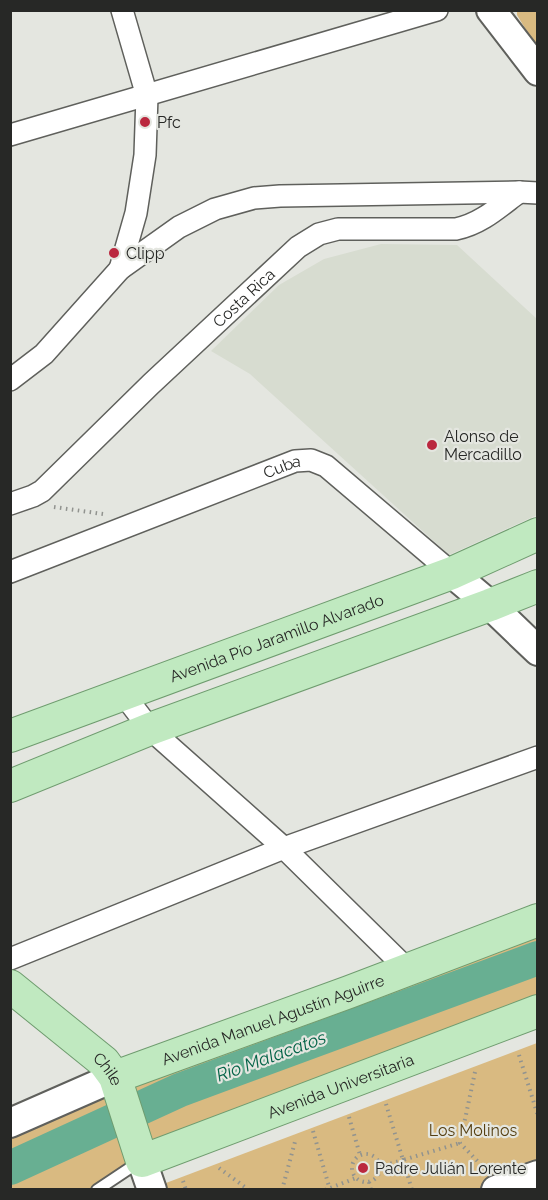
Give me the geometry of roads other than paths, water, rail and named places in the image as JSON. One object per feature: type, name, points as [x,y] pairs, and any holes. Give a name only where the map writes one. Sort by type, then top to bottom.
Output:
[{"type":"main road","name":"Avenida Pío Jaramillo Alvarado","points":[[10,736],[452,573],[537,534]]},
{"type":"main road","points":[[10,786],[150,729],[490,606],[537,586]]},
{"type":"main road","name":"Avenida Manuel Agustín Aguirre","points":[[117,1083],[537,920]]},
{"type":"main road","name":"Chile","points":[[10,986],[101,1058],[117,1083],[145,1167]]},
{"type":"main road","name":"Avenida Universitaria","points":[[145,1167],[537,1011]]},
{"type":"street","points":[[120,269],[138,202],[145,155],[147,96],[122,10]]},
{"type":"street","points":[[10,135],[437,10]]},
{"type":"street","points":[[491,10],[537,71]]},
{"type":"street","points":[[10,380],[44,354],[120,269],[179,228],[215,209],[254,198],[280,196],[528,192]]},
{"type":"street","name":"Costa Rica","points":[[16,502],[42,491],[151,384],[298,247],[319,234],[339,229],[470,227],[528,192]]},
{"type":"street","name":"Cuba","points":[[10,572],[295,461],[311,460],[326,466],[490,606],[537,651]]},
{"type":"street","points":[[124,695],[150,729],[284,849],[408,970]]},
{"type":"street","points":[[10,959],[284,849],[537,757]]},
{"type":"street","name":"Avenida Manuel Agustín Aguirre","points":[[10,1123],[117,1083]]},
{"type":"street","points":[[492,1181],[537,1175]]},
{"type":"lane","points":[[97,1190],[145,1167]]},
{"type":"waterway","name":"Rio Malacatos","points":[[10,1168],[180,1090],[538,958]]},
{"type":"place","name":"Pfc","points":[[145,122]]},
{"type":"place","name":"Clipp","points":[[114,253]]},
{"type":"place","name":"Alonso de Mercadillo","points":[[432,445]]},
{"type":"place","name":"Padre Julián Lorente","points":[[363,1168]]},
{"type":"park label","name":"Los Molinos","points":[[473,1130]]}]
